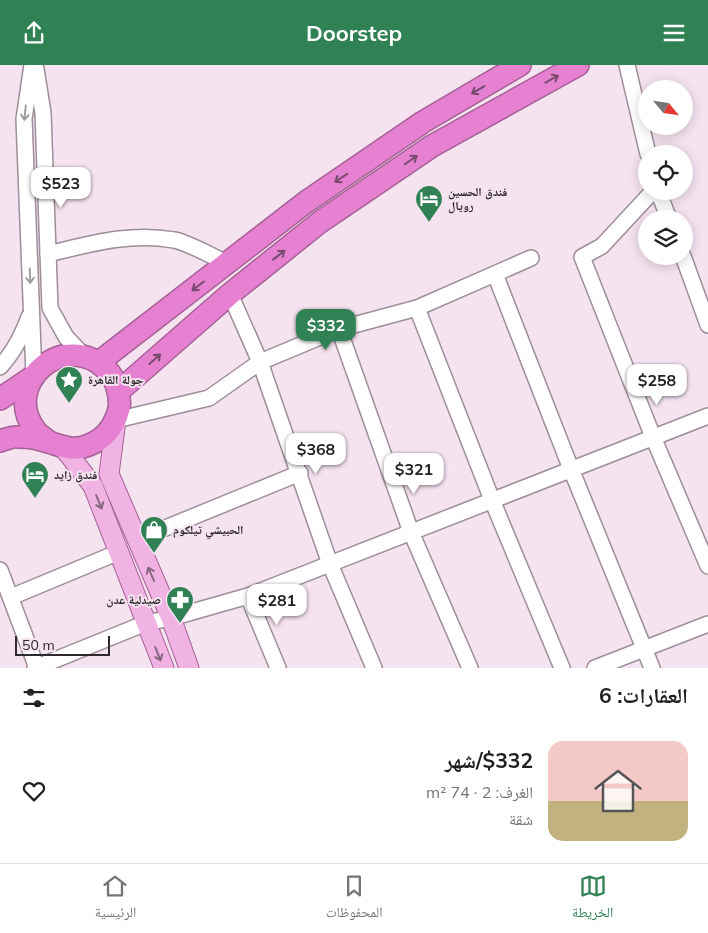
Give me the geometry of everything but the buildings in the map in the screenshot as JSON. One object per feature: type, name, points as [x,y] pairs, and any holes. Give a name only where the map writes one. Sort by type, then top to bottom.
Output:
[{"type":"highway","points":[[91,359],[227,263],[306,202],[423,122],[520,65]]},
{"type":"highway","points":[[118,391],[230,293],[320,222],[432,146],[578,65]]},
{"type":"highway","points":[[0,441],[17,436],[55,444],[76,448],[94,443],[109,431],[116,420],[119,406],[118,391],[112,375],[91,359],[69,355],[56,358],[43,365],[34,376],[28,389],[26,404],[29,419],[37,432],[55,444]]},
{"type":"highway","points":[[0,399],[34,376]]},
{"type":"main road","points":[[116,420],[110,474],[136,540],[171,618],[189,668]]},
{"type":"main road","points":[[55,444],[93,486],[164,668]]},
{"type":"street","points":[[32,65],[24,119],[34,376]]},
{"type":"street","points":[[36,65],[43,113],[50,308],[66,337],[91,359]]},
{"type":"street","points":[[628,65],[646,145]]},
{"type":"street","points":[[644,200],[602,246],[582,257],[653,437],[708,566]]},
{"type":"street","points":[[48,254],[90,243],[129,236],[175,240],[227,263]]},
{"type":"street","points":[[116,420],[208,398],[260,362],[339,329],[417,307],[531,258]]},
{"type":"street","points":[[686,265],[708,325]]},
{"type":"street","points":[[496,274],[570,469],[652,668]]},
{"type":"street","points":[[230,293],[260,362],[330,564],[374,668]]},
{"type":"street","points":[[417,307],[492,500],[562,668]]},
{"type":"street","points":[[0,367],[11,356],[21,339],[32,311]]},
{"type":"street","points":[[339,329],[411,532],[470,668]]},
{"type":"street","points":[[0,570],[36,668],[146,623],[171,618],[248,596],[708,416]]},
{"type":"street","points":[[136,540],[300,473]]},
{"type":"street","points":[[11,597],[119,553]]},
{"type":"street","points":[[248,596],[278,668]]},
{"type":"street","points":[[595,668],[708,624]]},
{"type":"place","name":"فندق الحسين رويال","points":[[429,223]]},
{"type":"place","name":"جولة القاهرة","points":[[69,404]]},
{"type":"place","name":"فندق زايد","points":[[35,499]]},
{"type":"place","name":"الحبيشي تيلكوم","points":[[154,554]]},
{"type":"place","name":"صيدلية عدن","points":[[180,624]]}]
